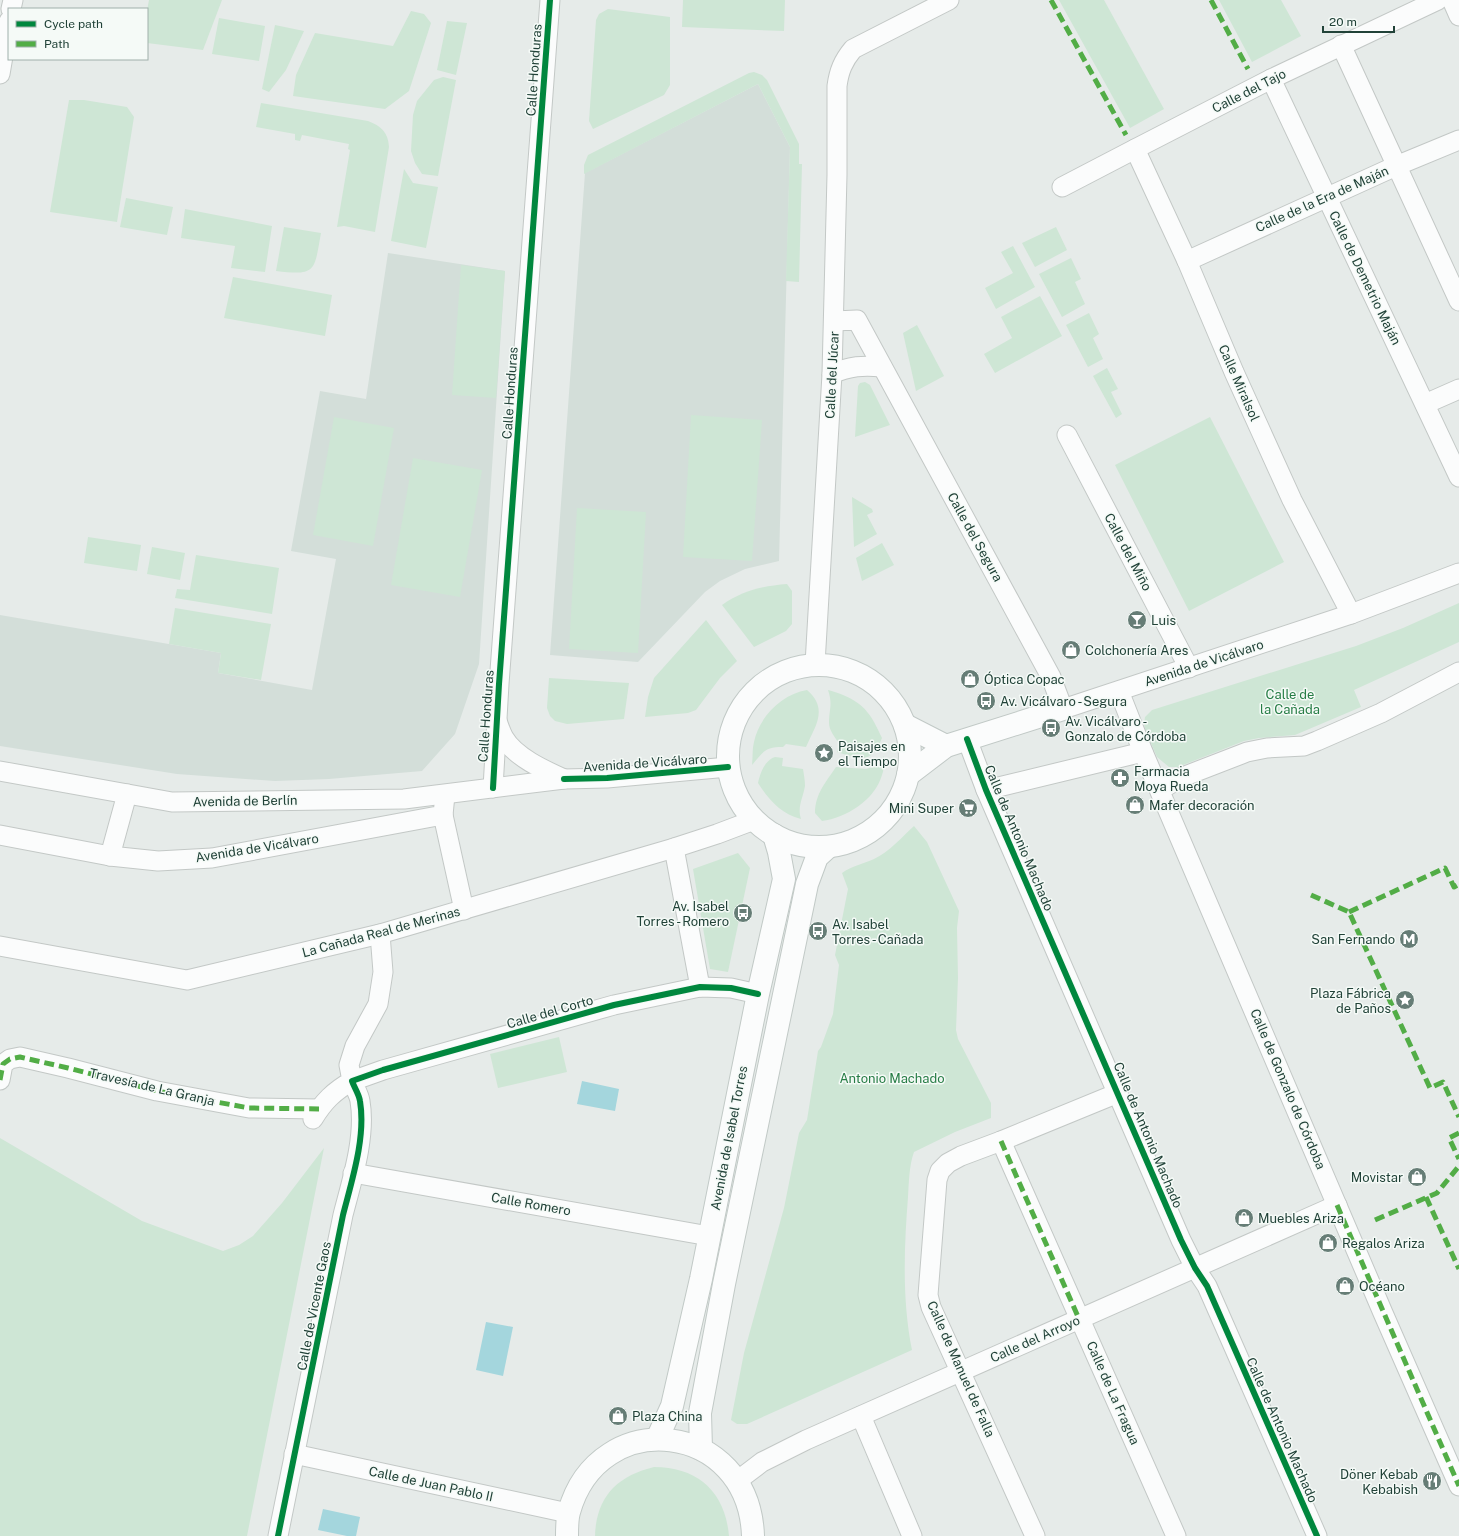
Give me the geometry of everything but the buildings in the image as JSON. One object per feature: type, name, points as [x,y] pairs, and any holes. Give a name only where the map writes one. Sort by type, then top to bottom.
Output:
[{"type":"street","name":"Calle Honduras","points":[[493,788],[550,0]]},
{"type":"street","name":"Calle del Júcar","points":[[815,664],[832,374],[837,175],[837,86],[839,73],[845,59],[853,49],[949,0]]},
{"type":"street","name":"Calle del Tajo","points":[[1062,187],[1271,79],[1438,0]]},
{"type":"street","points":[[1452,0],[1459,16]]},
{"type":"street","points":[[0,74],[8,27]]},
{"type":"street","points":[[1341,46],[1459,301]]},
{"type":"street","name":"Calle de Demetrio Maján","points":[[1271,79],[1459,477]]},
{"type":"street","name":"Calle de la Era de Maján","points":[[1187,261],[1396,166],[1459,140]]},
{"type":"street","name":"Calle Miralsol","points":[[1135,148],[1187,261],[1234,372],[1292,500],[1351,614]]},
{"type":"street","name":"Calle del Segura","points":[[834,320],[857,320],[1051,677],[1064,709]]},
{"type":"street","points":[[832,374],[843,369],[856,366],[868,365],[882,367]]},
{"type":"street","points":[[1425,404],[1459,389]]},
{"type":"street","name":"Calle del Miño","points":[[1067,436],[1189,668]]},
{"type":"street","name":"Avenida de Vicálvaro","points":[[908,775],[946,746],[1064,709],[1351,614],[1459,573]]},
{"type":"street","points":[[815,664],[832,665],[849,669],[865,676],[879,686],[891,699],[905,725],[910,750],[908,775],[904,789],[890,814],[880,824],[856,839],[828,847],[810,847],[791,843],[774,835],[754,820],[737,795],[731,782],[728,767],[729,737],[740,709],[749,696],[760,686],[772,677],[786,670],[815,664]]},
{"type":"street","points":[[1160,790],[1180,778],[1247,752],[1267,748],[1304,746],[1381,713],[1459,672]]},
{"type":"street","name":"Calle de Gonzalo de Córdoba","points":[[1119,691],[1143,752],[1459,1486]]},
{"type":"street","name":"Calle Honduras","points":[[497,719],[505,739],[522,758],[564,779]]},
{"type":"street","points":[[905,725],[946,746]]},
{"type":"street","name":"Calle de Antonio Machado","points":[[967,739],[986,790],[1181,1240],[1195,1268],[1207,1286],[1317,1536]]},
{"type":"street","points":[[986,790],[1143,752]]},
{"type":"street","name":"Avenida de Vicálvaro","points":[[493,788],[564,779],[607,778],[728,767]]},
{"type":"street","name":"Avenida de Berlín","points":[[0,771],[172,802],[404,799],[493,788]]},
{"type":"street","points":[[110,856],[127,794]]},
{"type":"street","points":[[445,794],[443,815],[464,910]]},
{"type":"street","name":"Avenida de Vicálvaro","points":[[0,835],[110,856],[158,861],[212,858],[443,815]]},
{"type":"street","name":"La Cañada Real de Merinas","points":[[0,946],[187,980],[380,934],[674,848],[754,820]]},
{"type":"street","name":"Avenida de Isabel Torres","points":[[658,1439],[672,1406],[709,1236],[758,994],[784,879],[774,835]]},
{"type":"street","name":"Avenida de Isabel Torres","points":[[701,1449],[700,1413],[724,1284],[807,884],[816,857],[828,847]]},
{"type":"street","points":[[674,848],[700,987]]},
{"type":"street","name":"Calle de Vicente Gaos","points":[[278,1536],[362,1124],[360,1099],[352,1081],[349,1065],[354,1046],[378,1004],[383,972],[380,934]]},
{"type":"street","name":"Calle del Corto","points":[[316,1115],[335,1091],[352,1081],[383,1070],[614,1005],[700,987],[731,988],[758,994]]},
{"type":"street","name":"Travesía de La Granja","points":[[0,1080],[3,1064],[10,1059],[20,1057],[157,1091],[249,1108],[316,1115]]},
{"type":"street","points":[[1002,1141],[1118,1093]]},
{"type":"street","name":"Calle de Manuel de Falla","points":[[1002,1141],[961,1156],[948,1163],[940,1171],[937,1180],[928,1295],[931,1307],[1035,1536]]},
{"type":"street","name":"Calle de La Fragua","points":[[1002,1141],[1176,1536]]},
{"type":"street","name":"Calle Romero","points":[[353,1173],[709,1236]]},
{"type":"street","name":"Calle del Arroyo","points":[[737,1481],[762,1462],[806,1440],[1337,1205]]},
{"type":"street","points":[[861,1416],[912,1536]]},
{"type":"street","points":[[567,1536],[568,1513],[577,1490],[591,1469],[610,1453],[633,1443],[658,1439],[680,1441],[701,1449],[722,1462],[737,1481],[747,1499],[752,1519],[753,1536]]},
{"type":"street","name":"Calle de Juan Pablo II","points":[[294,1454],[568,1513]]},
{"type":"shaded area","points":[[758,84],[790,147],[779,561],[745,569],[720,581],[705,592],[638,662],[550,655],[585,173]]},
{"type":"shaded area","points":[[388,253],[505,271],[479,664],[455,734],[422,771],[329,779],[275,781],[177,774],[0,746],[0,615],[221,653],[218,673],[312,690],[336,559],[291,551],[320,391],[366,399]]},
{"type":"green space","points":[[149,0],[222,0],[203,50],[148,43],[148,8]]},
{"type":"green space","points":[[683,0],[785,0],[784,31],[682,27]]},
{"type":"green space","points":[[1059,0],[1104,0],[1164,109],[1130,128]]},
{"type":"green space","points":[[1219,0],[1281,0],[1301,36],[1252,62]]},
{"type":"green space","points":[[608,9],[670,17],[670,85],[664,95],[593,129],[589,121],[596,20],[599,14]]},
{"type":"green space","points":[[411,11],[424,14],[431,23],[409,91],[385,109],[293,96],[296,75],[315,33],[393,46]]},
{"type":"green space","points":[[219,18],[265,26],[259,61],[212,54]]},
{"type":"green space","points":[[447,21],[467,23],[456,75],[437,70]]},
{"type":"green space","points":[[275,25],[304,31],[286,70],[269,92],[262,89]]},
{"type":"green space","points":[[754,72],[762,75],[767,80],[799,144],[799,164],[802,164],[799,282],[786,281],[790,147],[758,84],[584,174],[584,165],[588,155],[749,73]]},
{"type":"green space","points":[[443,77],[456,80],[438,176],[422,174],[415,163],[411,151],[413,115],[417,101],[434,80]]},
{"type":"green space","points":[[69,100],[84,100],[127,107],[134,117],[117,222],[50,212]]},
{"type":"green space","points":[[261,103],[368,121],[377,125],[383,130],[387,137],[389,147],[375,232],[344,226],[337,227],[350,150],[348,149],[349,144],[302,135],[300,141],[295,140],[295,134],[256,127]]},
{"type":"green space","points":[[404,169],[413,183],[438,187],[426,248],[391,241]]},
{"type":"green space","points":[[126,198],[173,207],[167,235],[120,227]]},
{"type":"green space","points":[[185,209],[272,226],[265,272],[231,268],[235,246],[181,238]]},
{"type":"green space","points":[[284,227],[321,233],[317,256],[311,268],[306,271],[299,273],[276,271]]},
{"type":"green space","points":[[1056,227],[1067,250],[1035,267],[1022,243]]},
{"type":"green space","points":[[1013,246],[1035,287],[996,309],[985,288],[1013,273],[1001,252]]},
{"type":"green space","points":[[1071,258],[1081,279],[1075,282],[1085,304],[1062,317],[1039,274]]},
{"type":"green space","points":[[461,265],[505,271],[496,398],[452,395]]},
{"type":"green space","points":[[233,277],[332,295],[325,336],[224,318]]},
{"type":"green space","points":[[1040,296],[1062,336],[995,373],[984,354],[1012,338],[1001,317]]},
{"type":"green space","points":[[1089,313],[1099,334],[1093,338],[1103,359],[1088,367],[1066,325]]},
{"type":"green space","points":[[917,325],[944,376],[916,391],[903,333]]},
{"type":"green space","points":[[1107,368],[1118,389],[1111,392],[1122,414],[1116,418],[1093,376]]},
{"type":"green space","points":[[865,382],[870,385],[890,425],[855,437],[858,386],[860,383]]},
{"type":"green space","points":[[691,415],[762,420],[752,561],[683,557]]},
{"type":"green space","points":[[334,417],[394,428],[373,546],[313,535]]},
{"type":"green space","points":[[1210,417],[1284,562],[1189,611],[1115,465]]},
{"type":"green space","points":[[413,458],[482,470],[460,597],[391,585]]},
{"type":"green space","points":[[852,497],[872,509],[873,512],[867,515],[877,534],[854,547]]},
{"type":"green space","points":[[577,508],[646,512],[638,653],[569,649]]},
{"type":"green space","points":[[88,537],[141,545],[137,571],[84,563]]},
{"type":"green space","points":[[882,543],[894,565],[862,581],[856,558]]},
{"type":"green space","points":[[152,547],[185,553],[180,580],[147,574]]},
{"type":"green space","points":[[196,555],[279,568],[272,614],[175,598],[177,589],[190,590]]},
{"type":"green space","points":[[787,584],[792,591],[792,624],[786,631],[754,647],[722,605],[737,596],[753,590]]},
{"type":"green space","name":"Calle de la Cañada","points":[[1459,603],[1459,642],[1354,690],[1361,707],[1295,735],[1259,738],[1244,741],[1178,767],[1169,767],[1157,757],[1145,730],[1144,724],[1145,717],[1152,710],[1356,646],[1403,628]]},
{"type":"green space","points":[[175,608],[271,624],[261,680],[218,673],[221,653],[169,644]]},
{"type":"green space","points":[[706,620],[737,661],[720,678],[696,710],[688,713],[645,717],[648,697],[654,678]]},
{"type":"green space","points":[[549,678],[629,683],[624,719],[567,724],[555,721],[550,716],[547,708]]},
{"type":"green space","points":[[807,690],[814,697],[819,711],[816,725],[806,747],[786,744],[783,747],[768,749],[762,753],[752,765],[753,745],[761,724],[766,716],[773,708],[789,696]]},
{"type":"green space","points":[[828,690],[834,691],[857,702],[871,717],[882,738],[874,753],[864,758],[859,758],[837,752],[839,743],[832,734],[829,726],[831,703]]},
{"type":"green space","points":[[884,756],[882,775],[873,792],[866,800],[850,812],[822,821],[815,813],[815,806],[822,788],[836,767],[866,769],[877,766]]},
{"type":"green space","points":[[775,757],[783,758],[782,766],[803,769],[805,786],[800,806],[801,819],[787,814],[776,806],[758,783],[766,764]]},
{"type":"green space","name":"Antonio Machado","points":[[914,826],[927,842],[959,911],[957,928],[958,978],[956,1030],[958,1039],[991,1103],[991,1118],[955,1132],[914,1152],[910,1174],[905,1255],[905,1293],[912,1350],[747,1424],[737,1424],[731,1420],[744,1353],[784,1208],[799,1133],[807,1120],[818,1051],[821,1047],[833,1014],[839,965],[835,955],[848,889],[842,873],[880,856]]},
{"type":"green space","points":[[738,853],[750,868],[728,972],[710,969],[693,869]]},
{"type":"green space","points":[[559,1037],[567,1072],[498,1088],[490,1054]]},
{"type":"green space","points":[[0,1138],[142,1221],[223,1251],[239,1245],[253,1236],[282,1203],[324,1148],[247,1536],[0,1536]]},
{"type":"green space","points":[[654,1467],[670,1468],[684,1472],[696,1477],[706,1485],[715,1495],[722,1507],[729,1536],[595,1536],[599,1510],[604,1499],[611,1490],[629,1476]]},
{"type":"water","points":[[582,1081],[619,1089],[615,1111],[577,1104]]},
{"type":"water","points":[[486,1322],[513,1327],[503,1376],[476,1370]]},
{"type":"water","points":[[323,1509],[360,1517],[356,1536],[347,1536],[318,1530]]},
{"type":"marked path","points":[[1051,0],[1126,135]]},
{"type":"marked path","points":[[1211,0],[1248,69]]},
{"type":"marked path","points":[[1349,912],[1445,868],[1454,887],[1459,884]]},
{"type":"marked path","points":[[1311,895],[1349,912],[1430,1088],[1443,1082],[1459,1117]]},
{"type":"marked path","points":[[0,1080],[3,1064],[10,1059],[20,1057],[157,1091],[249,1108],[319,1109]]},
{"type":"marked path","points":[[1459,1133],[1449,1138],[1459,1159]]},
{"type":"marked path","points":[[1001,1141],[1079,1319]]},
{"type":"marked path","points":[[1375,1220],[1437,1193],[1459,1166]]},
{"type":"marked path","points":[[1426,1197],[1459,1269]]},
{"type":"marked path","points":[[1337,1205],[1459,1486]]},
{"type":"cycle path","points":[[493,788],[499,684],[550,0]]},
{"type":"cycle path","points":[[967,739],[986,790],[1181,1240],[1195,1268],[1207,1286],[1317,1536]]},
{"type":"cycle path","points":[[564,779],[607,778],[728,767]]},
{"type":"cycle path","points":[[278,1536],[343,1215],[360,1144],[360,1101],[352,1081],[383,1070],[614,1005],[700,987],[731,988],[758,994]]},
{"type":"place","name":"Luis","points":[[1137,620]]},
{"type":"place","name":"Colchonería Ares","points":[[1071,650]]},
{"type":"place","name":"Óptica Copac","points":[[970,679]]},
{"type":"place","name":"Av. Vicálvaro - Segura","points":[[986,701]]},
{"type":"place","name":"Av. Vicálvaro - Gonzalo de Córdoba","points":[[1051,728]]},
{"type":"place","name":"Paisajes en el Tiempo","points":[[824,753]]},
{"type":"place","name":"Farmacia Moya Rueda","points":[[1120,778]]},
{"type":"place","name":"Mafer decoración","points":[[1135,805]]},
{"type":"place","name":"Mini Super","points":[[968,808]]},
{"type":"place","name":"Av. Isabel Torres - Romero","points":[[743,913]]},
{"type":"place","name":"Av. Isabel Torres - Cañada","points":[[818,931]]},
{"type":"place","name":"San Fernando","points":[[1409,939]]},
{"type":"place","name":"Plaza Fábrica de Paños","points":[[1405,1000]]},
{"type":"place","name":"Movistar","points":[[1417,1177]]},
{"type":"place","name":"Muebles Ariza","points":[[1244,1218]]},
{"type":"place","name":"Regalos Ariza","points":[[1328,1243]]},
{"type":"place","name":"Océano","points":[[1345,1286]]},
{"type":"place","name":"Plaza China","points":[[618,1416]]},
{"type":"place","name":"Döner Kebab Kebabish","points":[[1432,1481]]}]
